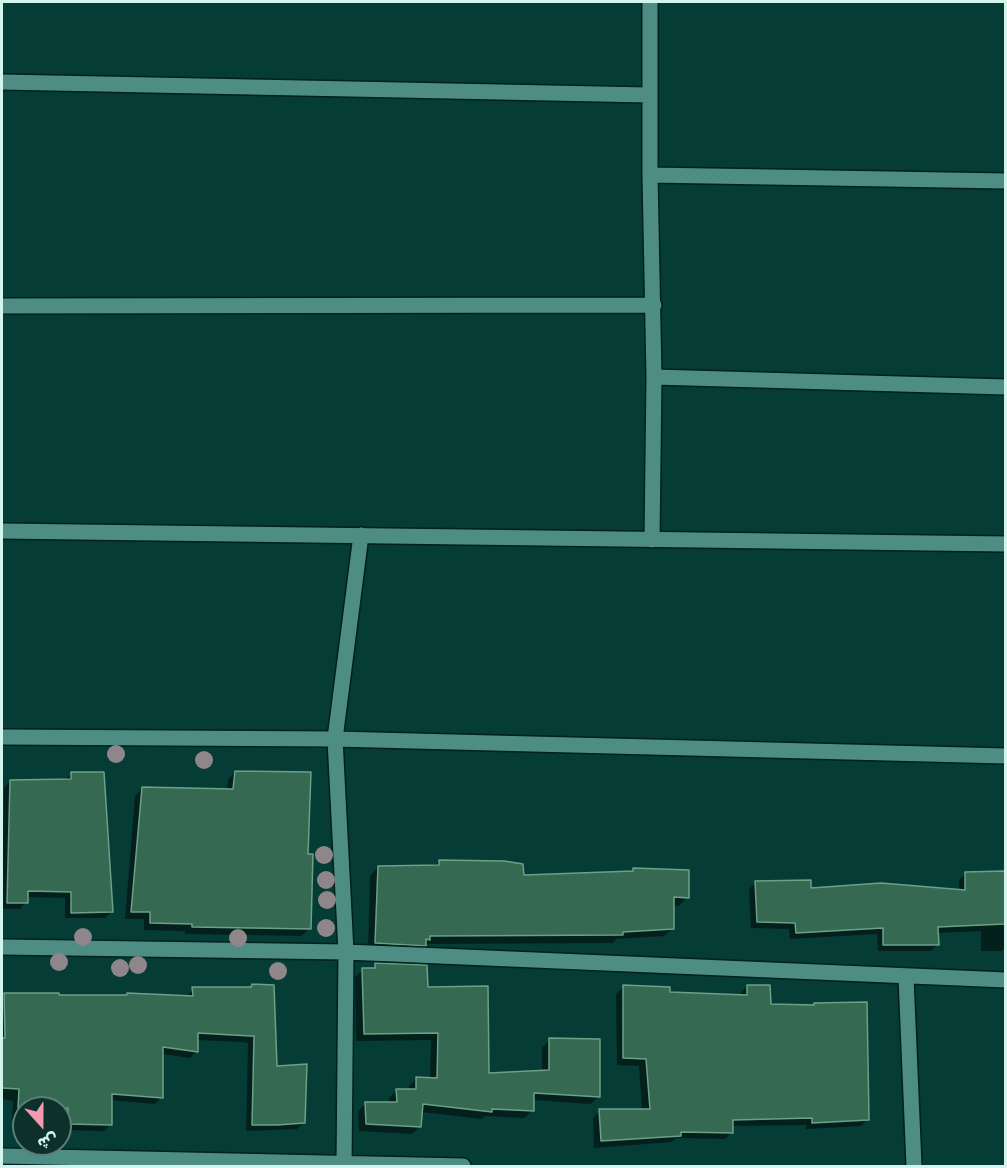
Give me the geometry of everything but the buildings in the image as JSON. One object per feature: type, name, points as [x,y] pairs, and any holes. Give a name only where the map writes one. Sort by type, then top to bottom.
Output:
[{"type":"street","points":[[650,2],[650,175],[654,305],[652,540]]},
{"type":"street","points":[[2,82],[649,95]]},
{"type":"street","points":[[650,175],[1005,181]]},
{"type":"street","points":[[2,306],[654,305]]},
{"type":"street","points":[[654,377],[1005,387]]},
{"type":"street","points":[[2,531],[1005,544]]},
{"type":"street","points":[[344,1165],[346,952],[335,739],[361,535]]},
{"type":"street","points":[[2,737],[335,739],[1005,756]]},
{"type":"street","points":[[2,947],[346,952],[1005,980]]},
{"type":"street","points":[[906,977],[914,1167]]},
{"type":"street","points":[[2,1156],[463,1167]]}]
